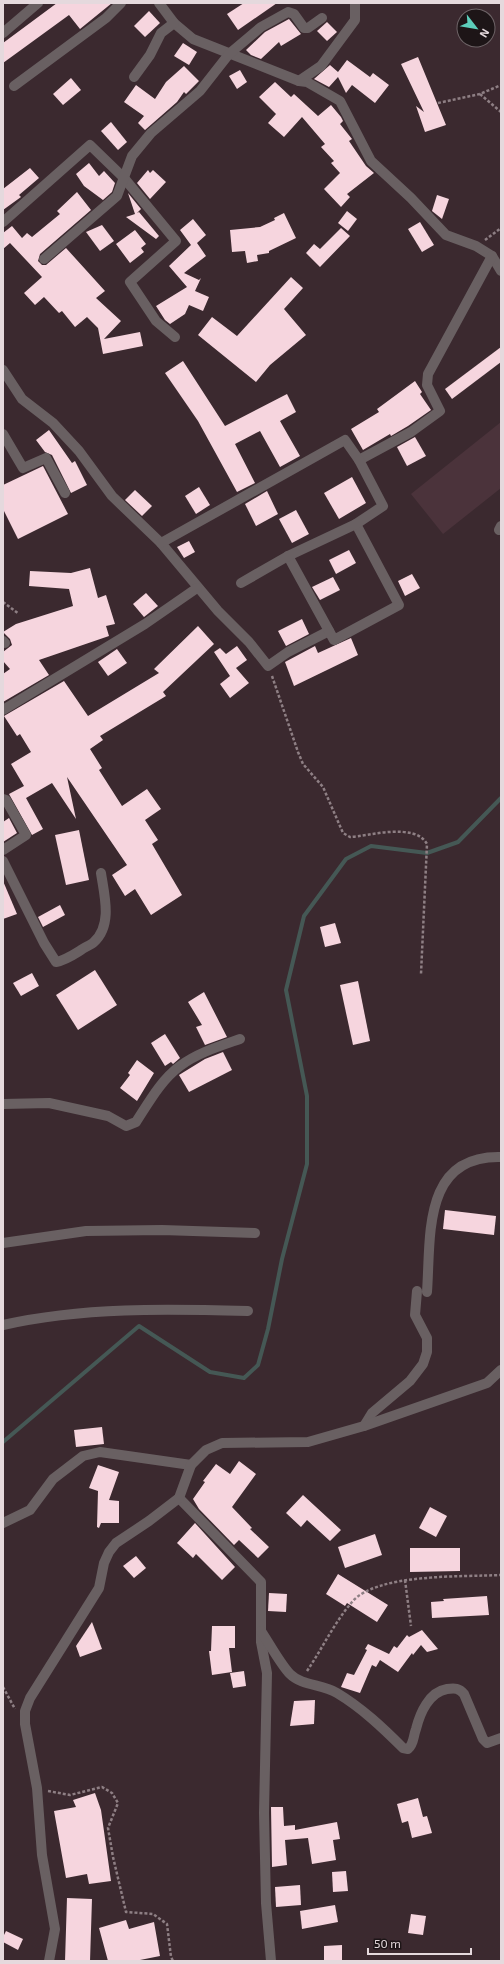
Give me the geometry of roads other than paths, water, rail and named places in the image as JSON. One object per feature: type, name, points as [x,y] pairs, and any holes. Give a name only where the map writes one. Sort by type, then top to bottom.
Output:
[{"type":"street","points":[[3,33],[38,3]]},
{"type":"street","points":[[14,86],[106,18],[121,3]]},
{"type":"street","points":[[159,3],[174,23],[193,39],[299,81],[307,82],[340,101],[371,161],[411,198],[446,235],[476,246],[492,256],[501,271]]},
{"type":"street","points":[[299,81],[321,66],[355,20],[355,3]]},
{"type":"street","points":[[44,259],[117,196],[132,156],[151,133],[200,91],[229,54],[261,27],[288,12],[294,14],[304,28],[308,28],[322,18]]},
{"type":"street","points":[[134,77],[150,55],[161,33],[174,23]]},
{"type":"street","points":[[3,222],[90,145],[124,178],[176,241],[130,282],[156,321],[175,337]]},
{"type":"street","points":[[359,460],[411,432],[440,411],[427,385],[428,374],[492,256]]},
{"type":"street","points":[[3,370],[22,399],[53,423],[79,452],[112,496],[161,542],[188,573],[197,588],[249,642],[268,666],[288,652],[329,631]]},
{"type":"street","points":[[3,434],[23,468],[46,458],[65,493]]},
{"type":"street","points":[[161,542],[346,440],[359,460],[383,506],[356,524],[288,556],[241,583]]},
{"type":"street","points":[[288,556],[334,640],[398,604],[356,524]]},
{"type":"street","points":[[3,710],[139,628],[197,588]]},
{"type":"street","points":[[3,799],[6,800],[26,835],[3,850]]},
{"type":"street","points":[[3,861],[44,943],[56,962],[64,961],[94,942],[100,934],[104,923],[105,906],[100,873]]},
{"type":"street","points":[[3,1104],[49,1103],[108,1116],[126,1126],[132,1125],[136,1122],[152,1096],[167,1078],[181,1065],[198,1055],[240,1039]]},
{"type":"street","points":[[364,1426],[372,1412],[410,1381],[423,1364],[428,1352],[427,1338],[415,1315],[422,1292],[434,1206],[446,1178],[463,1163],[487,1156],[501,1157]]},
{"type":"street","points":[[3,1242],[86,1231],[162,1230],[255,1233]]},
{"type":"street","points":[[3,1325],[24,1320],[94,1312],[165,1309],[248,1311]]},
{"type":"street","points":[[49,1961],[55,1929],[42,1854],[36,1788],[25,1724],[25,1711],[30,1698],[99,1588],[104,1563],[109,1552],[116,1543],[149,1521],[179,1498],[191,1465],[206,1450],[222,1443],[308,1442],[364,1426],[488,1383],[501,1370]]},
{"type":"street","points":[[3,1523],[30,1510],[53,1479],[83,1456],[100,1452],[191,1465]]},
{"type":"street","points":[[179,1498],[261,1582],[261,1642],[267,1673],[264,1813],[266,1903],[271,1961]]},
{"type":"street","points":[[261,1631],[289,1674],[300,1682],[316,1684],[336,1693],[364,1712],[403,1748],[408,1750],[412,1745],[423,1709],[434,1696],[442,1690],[452,1688],[459,1689],[464,1694],[483,1739],[487,1743],[501,1738]]},
{"type":"waterway","points":[[3,1442],[139,1326],[210,1372],[244,1378],[258,1365],[268,1329],[282,1259],[307,1164],[307,1096],[286,990],[304,916],[346,859],[371,846],[427,853],[458,842],[501,798]]}]
